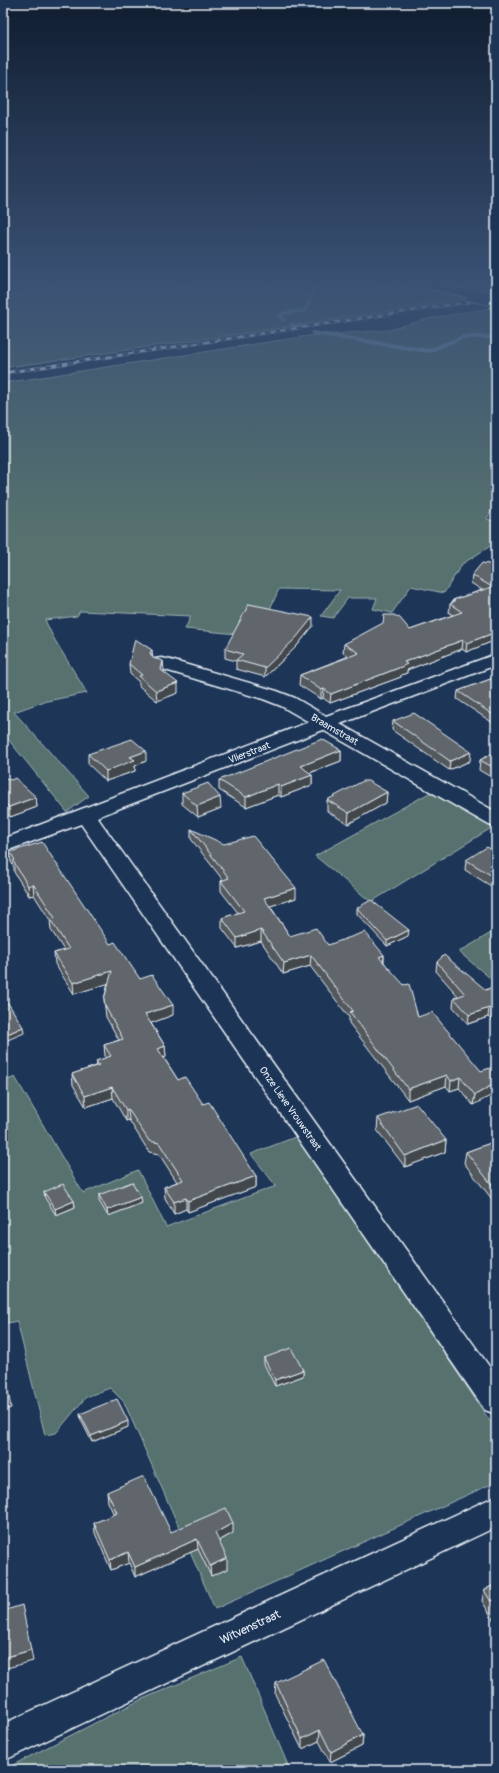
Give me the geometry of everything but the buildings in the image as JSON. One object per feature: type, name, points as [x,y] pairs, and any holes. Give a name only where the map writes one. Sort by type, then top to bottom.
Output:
[{"type":"main road","name":"Vlierstraat","points":[[3,846],[496,659]]},
{"type":"main road","name":"Braamstraat","points":[[162,664],[270,695],[324,723],[496,821]]},
{"type":"main road","name":"Onze Lieve Vrouwstraat","points":[[85,815],[496,1401]]},
{"type":"main road","name":"Witvenstraat","points":[[3,1743],[496,1511]]},
{"type":"green space","points":[[109,367],[496,367],[496,503],[487,519],[496,522],[496,539],[492,545],[462,564],[444,593],[411,586],[392,613],[373,609],[377,598],[348,598],[333,618],[321,616],[340,590],[279,589],[270,609],[237,634],[185,629],[191,616],[80,611],[77,616],[45,620],[53,637],[87,693],[42,702],[14,712],[89,796],[67,812],[3,733],[3,383]]},
{"type":"green space","points":[[431,792],[493,827],[371,902],[315,856]]},
{"type":"green space","points":[[496,930],[496,983],[459,952]]},
{"type":"green space","points":[[15,1077],[83,1193],[138,1170],[166,1227],[276,1186],[251,1154],[298,1136],[496,1430],[496,1482],[215,1609],[124,1402],[110,1388],[86,1397],[56,1433],[45,1435],[17,1321],[3,1324],[3,1082]]},
{"type":"green space","points":[[242,1657],[290,1770],[3,1770],[140,1700]]},
{"type":"railway","points":[[3,373],[44,367]]}]
